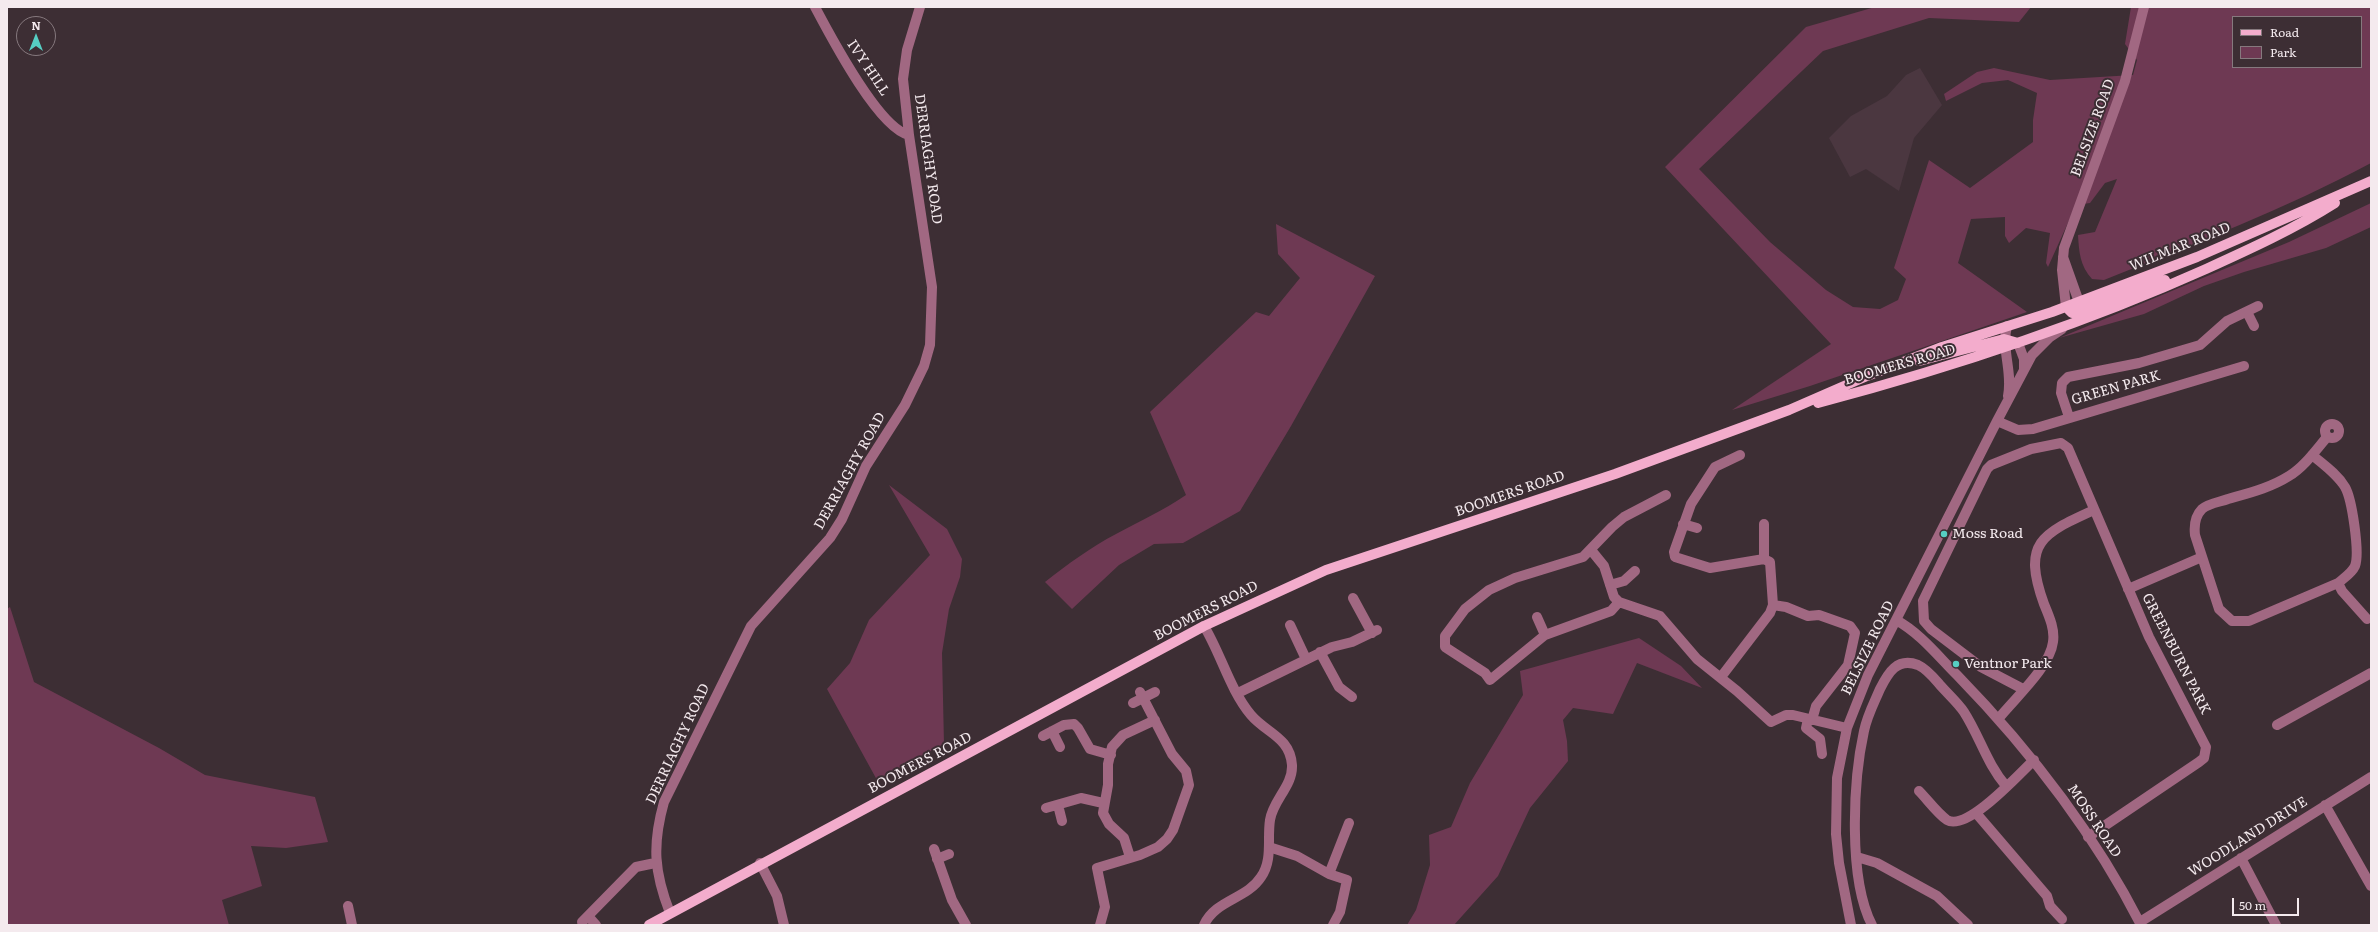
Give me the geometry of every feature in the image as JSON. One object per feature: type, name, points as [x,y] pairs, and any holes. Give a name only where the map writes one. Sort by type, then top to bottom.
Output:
[{"type":"main road","name":"WILMAR ROAD","points":[[2018,343],[2066,326],[2180,280],[2227,259],[2315,216],[2371,181]]},
{"type":"main road","name":"WILMAR ROAD","points":[[2007,326],[2066,307],[2197,257],[2360,187]]},
{"type":"main road","points":[[2066,307],[2072,313],[2078,312],[2110,298],[2227,259]]},
{"type":"main road","name":"BOOMERS ROAD","points":[[670,913],[760,863],[1204,626],[1326,570],[1615,474],[1789,410],[1867,376],[1942,347],[2007,326]]},
{"type":"main road","points":[[1900,364],[2004,343]]},
{"type":"main road","name":"BOOMERS ROAD","points":[[1789,410],[1876,388],[2004,343],[2018,343]]},
{"type":"main road","points":[[649,925],[670,913]]},
{"type":"street","name":"IVY HILL","points":[[815,7],[838,51],[866,94],[894,127],[908,135]]},
{"type":"street","name":"DERRIAGHY ROAD","points":[[670,913],[661,890],[655,863],[657,827],[664,802],[752,626],[830,538],[842,518],[874,452],[904,405],[924,366],[930,345],[932,287],[908,135],[903,79],[907,50],[920,7]]},
{"type":"street","name":"BELSIZE ROAD","points":[[2066,307],[2063,258],[2069,232],[2125,81],[2144,7]]},
{"type":"street","points":[[2063,258],[2079,302],[2078,312]]},
{"type":"street","points":[[2069,417],[2061,393],[2062,383],[2068,377],[2139,363],[2195,346],[2227,321],[2258,306]]},
{"type":"street","name":"BELSIZE ROAD","points":[[1851,925],[1839,863],[1836,834],[1837,778],[1847,728],[1868,675],[1981,451],[2024,371],[2039,347],[2066,326],[2078,312]]},
{"type":"street","points":[[2248,312],[2254,326]]},
{"type":"street","name":"BELSIZE ROAD","points":[[2006,404],[2010,387],[2004,343],[2007,326]]},
{"type":"street","points":[[2018,343],[2024,359],[2024,371]]},
{"type":"street","name":"GREEN PARK","points":[[1997,421],[2010,428],[2025,430],[2244,366]]},
{"type":"street","points":[[2312,455],[2334,472],[2346,488],[2351,506],[2356,555],[2355,566],[2347,576],[2338,583],[2249,622],[2240,623],[2232,621],[2219,609],[2202,557],[2194,526],[2202,509],[2212,504],[2270,486],[2290,476],[2312,455],[2327,437]]},
{"type":"street","name":"GREENBURN PARK","points":[[2023,689],[1981,667],[1931,629],[1924,621],[1923,601],[1987,469],[1991,465],[2055,442],[2064,444],[2068,448],[2149,637],[2204,739],[2206,753],[2199,762],[2088,837]]},
{"type":"street","points":[[1721,677],[1770,613],[1773,605],[1770,562],[1764,558],[1710,568],[1675,558],[1674,552],[1682,524],[1691,504],[1715,467],[1740,455]]},
{"type":"street","points":[[1619,602],[1611,611],[1545,635],[1490,680],[1485,673],[1445,647],[1445,636],[1465,609],[1489,590],[1515,578],[1583,557],[1612,527],[1624,518],[1666,495]]},
{"type":"street","points":[[1999,718],[2044,665],[2053,644],[2051,623],[2034,571],[2036,551],[2046,536],[2056,528],[2094,510]]},
{"type":"street","points":[[1682,524],[1697,528]]},
{"type":"street","points":[[1764,524],[1764,558]]},
{"type":"street","points":[[1591,550],[1604,566],[1614,597],[1619,602],[1660,616],[1697,659],[1721,677],[1770,722],[1786,715],[1793,715],[1847,728]]},
{"type":"street","points":[[2128,589],[2202,557]]},
{"type":"street","points":[[1610,585],[1624,581],[1635,571]]},
{"type":"street","points":[[2338,583],[2342,591],[2367,619]]},
{"type":"street","points":[[1238,693],[1320,652],[1374,632],[1355,612],[1354,598]]},
{"type":"street","points":[[1773,605],[1808,616],[1819,615],[1850,626],[1855,633],[1848,665],[1816,706],[1806,728],[1820,739],[1822,754]]},
{"type":"street","points":[[1537,617],[1545,635]]},
{"type":"street","name":"MOSS ROAD","points":[[1896,620],[1923,641],[1999,718],[2034,760],[2088,837],[2141,924]]},
{"type":"street","points":[[1290,625],[1306,659]]},
{"type":"street","points":[[1204,626],[1238,693],[1255,719],[1284,742],[1291,757],[1292,772],[1290,780],[1271,813],[1268,860],[1261,877],[1249,889],[1216,909],[1204,925]]},
{"type":"street","points":[[1320,652],[1339,687],[1352,697]]},
{"type":"street","points":[[1872,925],[1861,892],[1857,857],[1855,815],[1857,771],[1864,730],[1870,711],[1886,676],[1892,668],[1902,663],[1912,664],[1928,671],[1963,711],[1991,766],[2006,786]]},
{"type":"street","points":[[2277,725],[2371,672]]},
{"type":"street","points":[[1132,703],[1142,695],[1155,692]]},
{"type":"street","points":[[1100,925],[1105,906],[1097,868],[1158,846],[1167,839],[1173,830],[1189,785],[1186,771],[1172,754],[1142,695]]},
{"type":"street","points":[[1130,857],[1124,838],[1109,824],[1103,813],[1103,803],[1108,785],[1112,747],[1123,735],[1155,720]]},
{"type":"street","points":[[1060,747],[1047,733],[1064,725],[1074,724],[1078,728],[1090,749],[1098,753],[1111,755]]},
{"type":"street","points":[[1919,791],[1947,820],[1957,822],[1976,813],[2034,760]]},
{"type":"street","name":"WOODLAND DRIVE","points":[[2141,924],[2241,858],[2371,777]]},
{"type":"street","points":[[1046,808],[1086,798],[1103,803]]},
{"type":"street","points":[[1058,805],[1062,821]]},
{"type":"street","points":[[2325,805],[2371,886]]},
{"type":"street","points":[[1976,813],[2047,896],[2050,906],[2062,919]]},
{"type":"street","points":[[1329,874],[1349,823]]},
{"type":"street","points":[[1269,847],[1297,856],[1329,874],[1347,880],[1340,912],[1333,925]]},
{"type":"street","points":[[949,854],[936,854],[952,900],[966,925]]},
{"type":"street","points":[[1857,857],[1877,863],[1937,896],[1968,925]]},
{"type":"street","points":[[2241,858],[2276,925]]},
{"type":"street","points":[[596,925],[585,919],[636,866],[655,863]]},
{"type":"street","points":[[760,863],[777,896],[784,925]]},
{"type":"street","points":[[348,906],[352,925]]},
{"type":"shaded area","points":[[1920,68],[1942,105],[1914,138],[1899,191],[1866,169],[1850,177],[1829,138],[1851,116],[1887,96],[1906,75]]},
{"type":"green space","points":[[1875,7],[2031,7],[2019,22],[1929,18],[1823,51],[1699,169],[1770,242],[1826,290],[1853,307],[1880,309],[1898,300],[1906,279],[1894,268],[1929,160],[1970,188],[2033,142],[2033,120],[2037,93],[2008,80],[1982,83],[1946,101],[1944,94],[1977,72],[1994,68],[2050,80],[2133,75],[2137,60],[2125,44],[2131,7],[2371,7],[2371,163],[2306,196],[2272,211],[2104,280],[2092,279],[2085,269],[2080,253],[2078,235],[2095,232],[2117,179],[2105,183],[2090,203],[2076,205],[2048,267],[2046,263],[2050,233],[2026,228],[2009,243],[2005,236],[2005,217],[1971,219],[1958,263],[2027,312],[1810,386],[1732,410],[1831,344],[1665,167],[1806,27]]},
{"type":"green space","points":[[2371,203],[2371,227],[2326,248],[2244,272],[2204,286],[2144,314],[2059,338],[2289,242]]},
{"type":"green space","points":[[1276,224],[1375,276],[1291,426],[1240,511],[1183,543],[1154,544],[1119,565],[1072,609],[1045,582],[1098,544],[1160,511],[1186,495],[1150,412],[1256,312],[1269,316],[1300,278],[1278,254]]},
{"type":"green space","points":[[889,485],[947,529],[962,559],[960,577],[949,609],[942,653],[944,744],[877,780],[827,689],[850,663],[869,620],[930,555]]},
{"type":"green space","points":[[10,607],[34,682],[159,748],[205,775],[315,797],[328,842],[286,848],[251,846],[262,886],[222,900],[229,925],[7,925],[7,609]]},
{"type":"green space","points":[[1639,638],[1681,666],[1702,688],[1637,663],[1613,714],[1573,708],[1563,720],[1567,741],[1568,761],[1530,808],[1498,876],[1454,925],[1407,925],[1416,910],[1430,865],[1429,835],[1451,827],[1470,783],[1523,695],[1520,671]]},
{"type":"place","name":"Moss Road","points":[[1944,534]]},
{"type":"place","name":"Ventnor Park","points":[[1956,664]]}]
